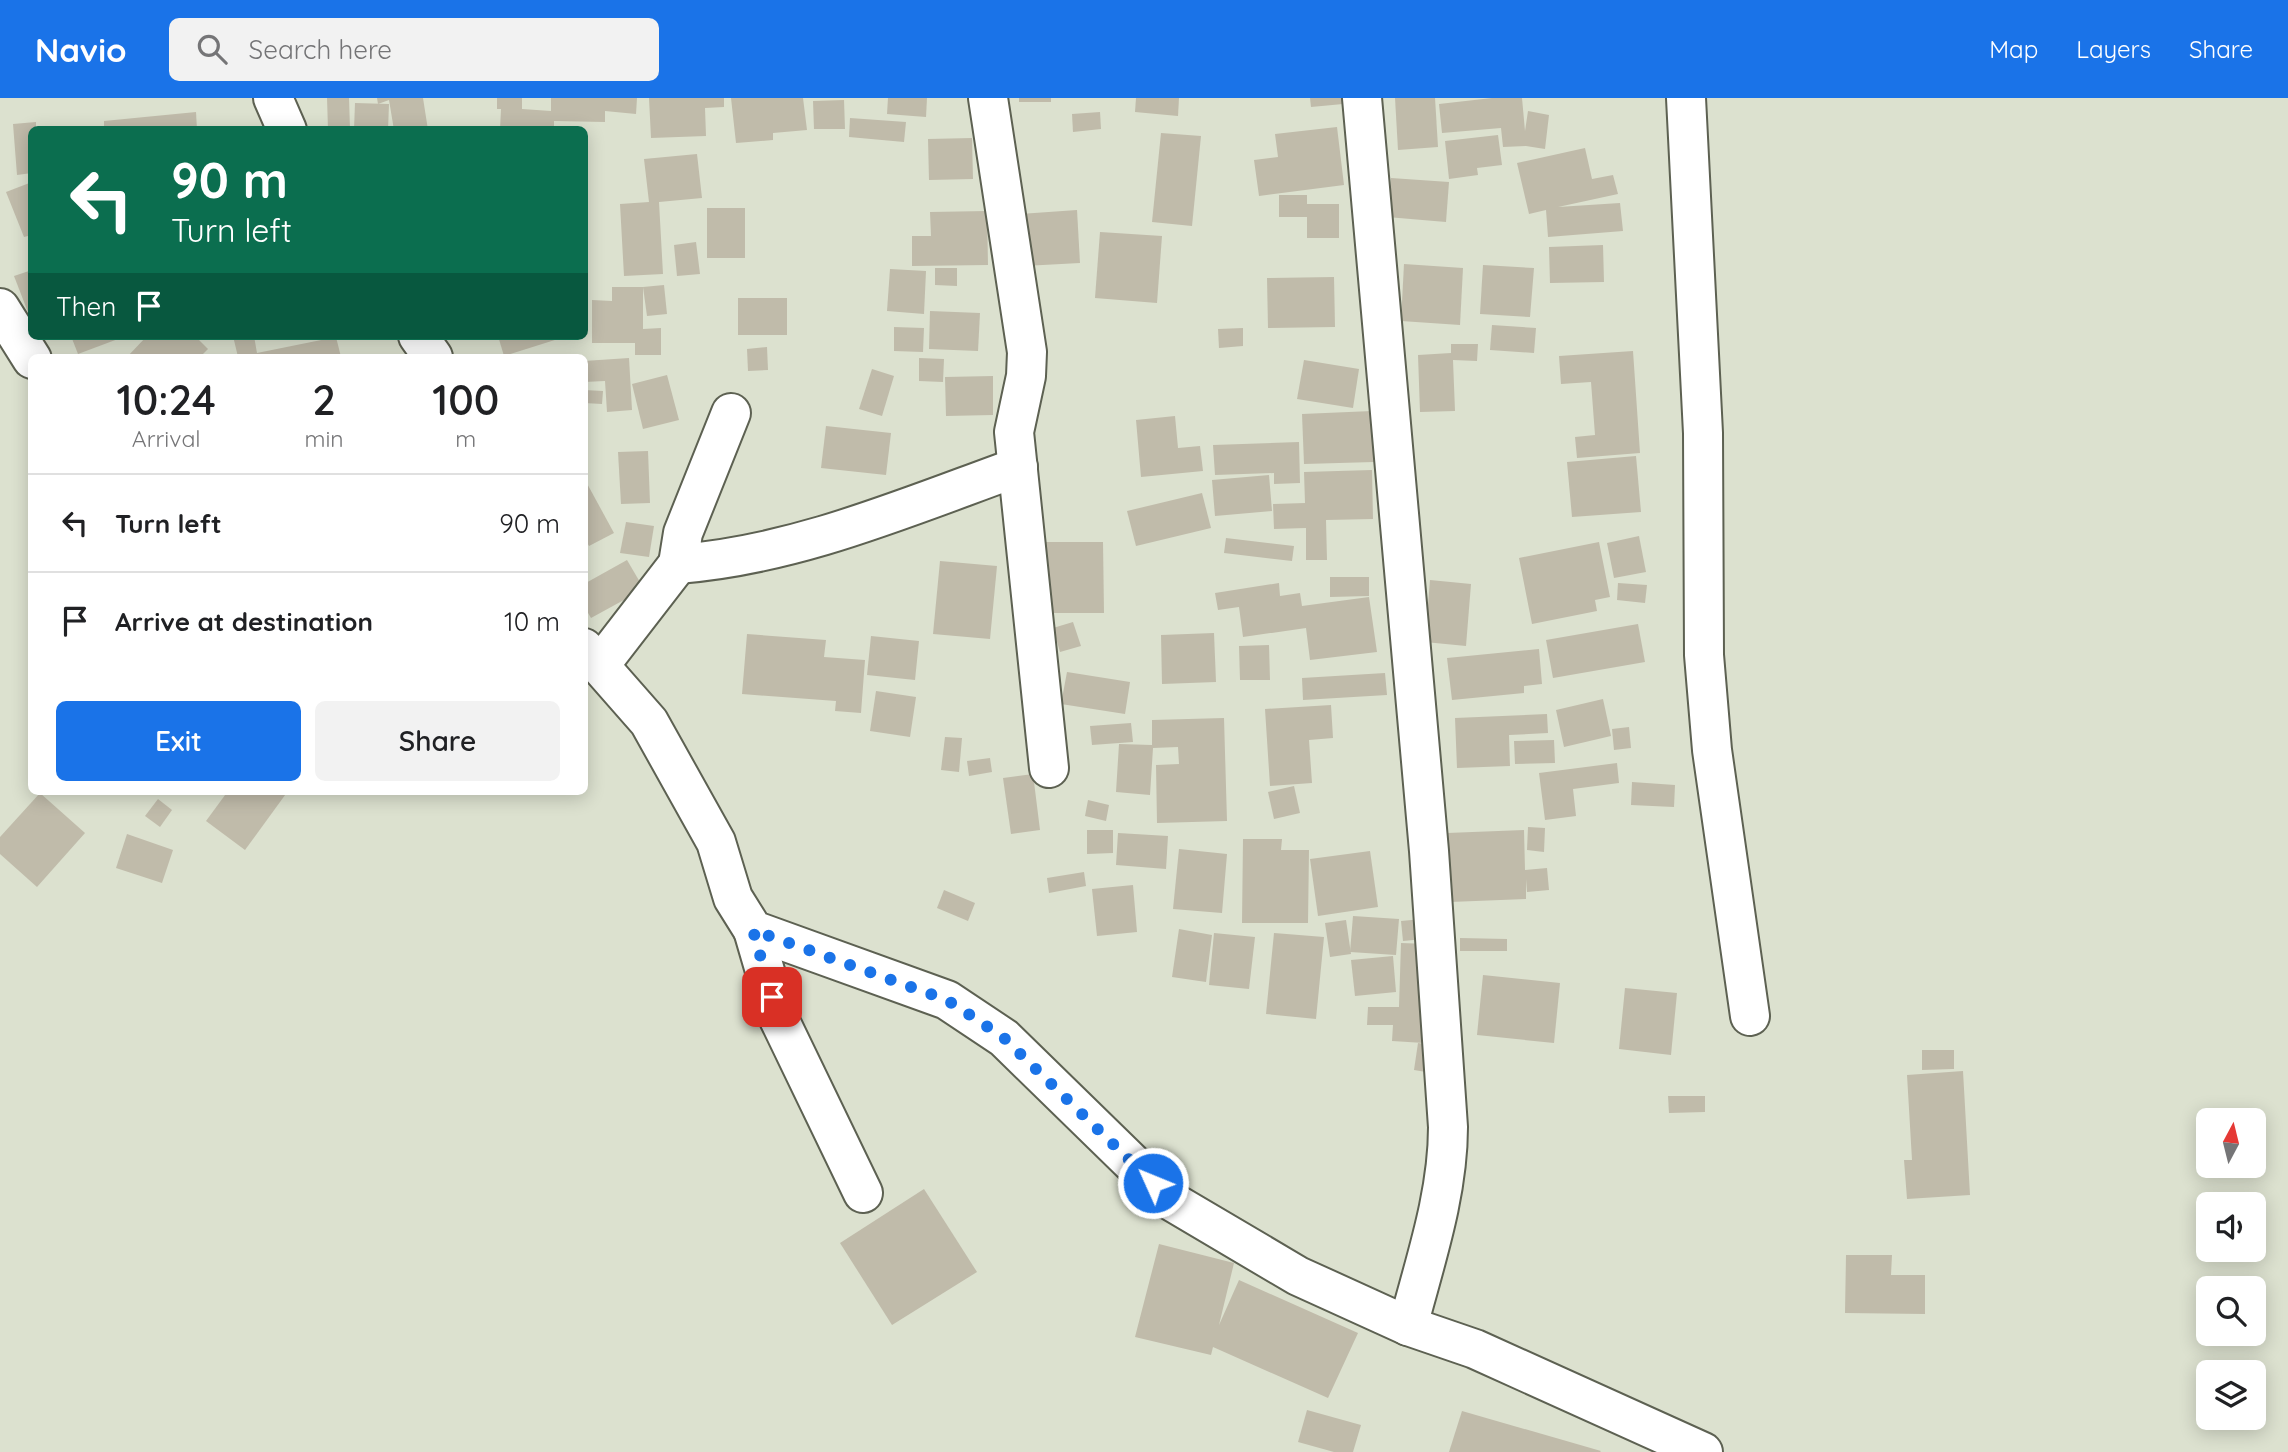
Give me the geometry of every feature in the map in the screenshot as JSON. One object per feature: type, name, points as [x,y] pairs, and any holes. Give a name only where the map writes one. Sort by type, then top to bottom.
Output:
[{"type":"street","points":[[273,98],[285,126]]},
{"type":"street","points":[[988,98],[1027,352],[1026,376],[1014,432],[1049,768]]},
{"type":"street","points":[[1362,98],[1429,851],[1448,1128],[1448,1152],[1441,1202],[1408,1326]]},
{"type":"street","points":[[1686,98],[1703,433],[1704,655],[1712,750],[1750,1016]]},
{"type":"street","points":[[0,308],[29,354]]},
{"type":"street","points":[[730,413],[683,533],[678,564],[592,656],[649,722],[716,842],[733,898],[753,930],[779,1019],[863,1193]]},
{"type":"street","points":[[678,564],[811,541],[1018,467]]},
{"type":"street","points":[[753,930],[947,1000],[1004,1038],[1171,1201],[1298,1276],[1408,1326],[1475,1349],[1703,1452]]},
{"type":"building","points":[[327,98],[349,98],[350,126],[328,126]]},
{"type":"building","points":[[377,98],[423,98],[427,126],[393,126],[389,100],[378,104]]},
{"type":"building","points":[[497,98],[522,98],[522,109],[551,111],[551,98],[637,98],[636,114],[605,111],[605,122],[554,121],[554,126],[500,126],[501,109],[497,109]]},
{"type":"building","points":[[649,98],[724,98],[724,107],[705,108],[706,136],[651,138]]},
{"type":"building","points":[[731,98],[803,98],[807,130],[773,133],[773,140],[736,143]]},
{"type":"building","points":[[888,98],[927,98],[926,117],[887,114]]},
{"type":"building","points":[[1019,98],[1051,98],[1051,102],[1019,102]]},
{"type":"building","points":[[1136,98],[1179,98],[1178,116],[1135,112]]},
{"type":"building","points":[[1310,98],[1342,98],[1343,104],[1311,107]]},
{"type":"building","points":[[1395,98],[1435,98],[1438,147],[1398,150]]},
{"type":"building","points":[[1492,98],[1522,98],[1525,131],[1528,111],[1549,115],[1545,149],[1503,147],[1501,128],[1442,133],[1439,104]]},
{"type":"building","points":[[844,100],[845,129],[814,129],[813,101]]},
{"type":"building","points":[[355,103],[389,104],[388,126],[354,126]]},
{"type":"building","points":[[196,112],[197,126],[104,126],[104,121]]},
{"type":"building","points":[[1100,112],[1101,129],[1073,132],[1072,114]]},
{"type":"building","points":[[850,118],[906,122],[904,142],[849,137]]},
{"type":"building","points":[[36,122],[36,126],[28,126],[28,174],[17,175],[13,124]]},
{"type":"building","points":[[1337,127],[1344,185],[1259,196],[1254,160],[1278,157],[1275,134]]},
{"type":"building","points":[[1161,133],[1201,136],[1192,226],[1152,222]]},
{"type":"building","points":[[1498,135],[1502,165],[1477,168],[1478,175],[1449,179],[1445,141]]},
{"type":"building","points":[[972,138],[973,179],[929,180],[928,139]]},
{"type":"building","points":[[1585,148],[1592,179],[1613,175],[1618,194],[1558,207],[1620,203],[1623,231],[1548,237],[1546,210],[1529,214],[1517,163]]},
{"type":"building","points":[[697,154],[702,198],[659,202],[663,274],[624,276],[620,204],[649,202],[644,159]]},
{"type":"building","points":[[1391,178],[1449,182],[1446,222],[1387,217]]},
{"type":"building","points":[[28,184],[28,236],[24,237],[6,192]]},
{"type":"building","points":[[1279,195],[1307,195],[1307,204],[1339,204],[1339,238],[1307,238],[1307,217],[1279,217]]},
{"type":"building","points":[[707,208],[745,208],[745,258],[707,258]]},
{"type":"building","points":[[1077,210],[1080,263],[1024,266],[1020,214]]},
{"type":"building","points":[[987,211],[988,265],[912,266],[912,236],[931,236],[930,212]]},
{"type":"building","points":[[1100,232],[1162,236],[1157,303],[1095,298]]},
{"type":"building","points":[[696,242],[700,274],[677,276],[674,245]]},
{"type":"building","points":[[1603,245],[1604,282],[1550,283],[1549,247]]},
{"type":"building","points":[[1404,264],[1463,268],[1460,325],[1401,321]]},
{"type":"building","points":[[1483,265],[1534,268],[1530,317],[1480,314]]},
{"type":"building","points":[[935,268],[957,268],[957,286],[935,285]]},
{"type":"building","points":[[890,269],[926,271],[924,314],[887,311]]},
{"type":"building","points":[[28,271],[28,312],[14,276]]},
{"type":"building","points":[[1334,277],[1335,327],[1268,328],[1267,278]]},
{"type":"building","points":[[664,285],[667,314],[647,316],[643,287]]},
{"type":"building","points":[[612,287],[643,287],[643,329],[661,328],[661,355],[635,355],[635,343],[592,343],[592,300],[612,301]]},
{"type":"building","points":[[738,298],[787,298],[787,335],[738,335]]},
{"type":"building","points":[[930,311],[980,313],[978,351],[929,349]]},
{"type":"building","points":[[1492,325],[1536,328],[1534,353],[1490,350]]},
{"type":"building","points":[[894,327],[924,328],[923,352],[894,351]]},
{"type":"building","points":[[1243,328],[1243,346],[1219,348],[1218,329]]},
{"type":"building","points":[[73,340],[115,340],[78,354]]},
{"type":"building","points":[[143,340],[199,340],[208,349],[203,354],[130,354]]},
{"type":"building","points":[[234,340],[255,340],[257,353],[321,340],[337,340],[340,354],[237,354]]},
{"type":"building","points":[[499,340],[555,340],[510,354],[503,354]]},
{"type":"building","points":[[1451,344],[1478,344],[1477,361],[1453,360],[1455,411],[1420,412],[1418,355],[1451,353]]},
{"type":"building","points":[[767,347],[768,370],[748,371],[747,349]]},
{"type":"building","points":[[1633,351],[1640,453],[1577,458],[1575,437],[1595,435],[1591,382],[1561,384],[1559,356]]},
{"type":"building","points":[[629,358],[632,410],[607,412],[605,381],[588,382],[588,361]]},
{"type":"building","points":[[919,358],[944,359],[943,382],[919,381]]},
{"type":"building","points":[[1304,360],[1359,369],[1353,408],[1297,399]]},
{"type":"building","points":[[872,369],[894,376],[882,416],[859,409]]},
{"type":"building","points":[[667,375],[679,420],[643,429],[632,384]]},
{"type":"building","points":[[993,376],[993,415],[946,416],[945,377]]},
{"type":"building","points":[[588,390],[603,391],[602,404],[588,403]]},
{"type":"building","points":[[1372,411],[1374,462],[1304,464],[1302,414]]},
{"type":"building","points":[[1175,416],[1178,448],[1200,446],[1203,471],[1141,477],[1136,420]]},
{"type":"building","points":[[826,426],[891,433],[886,475],[821,468]]},
{"type":"building","points":[[1299,442],[1300,483],[1274,484],[1274,473],[1215,475],[1213,445]]},
{"type":"building","points":[[648,451],[650,503],[621,504],[618,452]]},
{"type":"building","points":[[1636,456],[1641,512],[1572,517],[1567,462]]},
{"type":"building","points":[[1372,470],[1373,519],[1326,520],[1327,560],[1306,560],[1306,528],[1274,529],[1273,504],[1305,503],[1304,472]]},
{"type":"building","points":[[1269,475],[1272,511],[1215,516],[1212,480]]},
{"type":"building","points":[[588,485],[614,533],[588,544]]},
{"type":"building","points":[[1202,493],[1211,528],[1136,546],[1127,511]]},
{"type":"building","points":[[626,522],[654,526],[649,557],[620,553]]},
{"type":"building","points":[[1639,536],[1646,572],[1614,578],[1607,543]]},
{"type":"building","points":[[1226,538],[1294,546],[1292,561],[1224,553]]},
{"type":"building","points":[[1033,542],[1103,542],[1104,613],[1034,613]]},
{"type":"building","points":[[1599,542],[1610,597],[1595,600],[1597,611],[1532,624],[1519,558]]},
{"type":"building","points":[[627,560],[644,589],[591,618],[588,613],[588,582]]},
{"type":"building","points":[[940,561],[997,566],[990,639],[933,634]]},
{"type":"building","points":[[1330,577],[1369,577],[1369,596],[1330,597]]},
{"type":"building","points":[[1430,580],[1471,584],[1466,646],[1425,642]]},
{"type":"building","points":[[1279,583],[1280,596],[1300,593],[1302,606],[1369,597],[1377,652],[1310,660],[1306,628],[1243,637],[1239,607],[1218,610],[1215,593]]},
{"type":"building","points":[[1618,583],[1647,585],[1645,603],[1617,600]]},
{"type":"building","points":[[1073,622],[1081,646],[1060,652],[1053,628]]},
{"type":"building","points":[[1638,624],[1645,662],[1553,678],[1546,640]]},
{"type":"building","points":[[1214,633],[1216,682],[1162,684],[1161,635]]},
{"type":"building","points":[[747,634],[826,640],[824,657],[865,660],[861,713],[835,711],[836,701],[742,694]]},
{"type":"building","points":[[871,636],[919,641],[915,680],[867,675]]},
{"type":"building","points":[[1269,645],[1270,680],[1240,680],[1239,646]]},
{"type":"building","points":[[1539,649],[1542,684],[1524,686],[1524,693],[1452,700],[1447,658]]},
{"type":"building","points":[[1067,672],[1130,682],[1125,714],[1061,704]]},
{"type":"building","points":[[1385,673],[1387,695],[1303,700],[1302,678]]},
{"type":"building","points":[[876,691],[916,697],[910,737],[870,731]]},
{"type":"building","points":[[1603,699],[1611,736],[1564,747],[1556,710]]},
{"type":"building","points":[[1331,705],[1333,738],[1309,740],[1312,783],[1270,786],[1265,709]]},
{"type":"building","points":[[1547,714],[1548,733],[1509,735],[1510,766],[1457,768],[1455,718]]},
{"type":"building","points":[[1224,718],[1227,821],[1157,823],[1156,765],[1179,764],[1178,747],[1153,748],[1150,795],[1116,792],[1119,744],[1152,745],[1152,720]]},
{"type":"building","points":[[1131,723],[1133,742],[1092,745],[1090,726]]},
{"type":"building","points":[[1629,727],[1631,748],[1614,750],[1612,729]]},
{"type":"building","points":[[945,737],[962,738],[959,772],[941,770]]},
{"type":"building","points":[[1554,740],[1555,763],[1515,764],[1514,741]]},
{"type":"building","points":[[990,758],[992,772],[969,776],[967,761]]},
{"type":"building","points":[[1617,763],[1619,783],[1573,789],[1576,816],[1545,820],[1539,773]]},
{"type":"building","points":[[1033,774],[1040,830],[1011,834],[1003,778]]},
{"type":"building","points":[[1632,782],[1675,785],[1674,807],[1631,805]]},
{"type":"building","points":[[1294,786],[1300,813],[1274,819],[1268,792]]},
{"type":"building","points":[[38,795],[42,795],[85,833],[37,887],[0,854],[0,837]]},
{"type":"building","points":[[225,795],[285,795],[245,850],[206,821]]},
{"type":"building","points":[[158,799],[172,810],[160,827],[145,816]]},
{"type":"building","points":[[1088,800],[1109,805],[1106,821],[1085,816]]},
{"type":"building","points":[[1528,827],[1545,828],[1544,852],[1527,850]]},
{"type":"building","points":[[1087,830],[1113,830],[1113,853],[1087,854]]},
{"type":"building","points":[[1524,830],[1525,870],[1547,868],[1549,890],[1527,892],[1526,879],[1526,899],[1450,902],[1447,833]]},
{"type":"building","points":[[1118,833],[1168,836],[1166,869],[1116,865]]},
{"type":"building","points":[[127,834],[173,850],[162,883],[116,868]]},
{"type":"building","points":[[1243,839],[1282,839],[1281,850],[1309,850],[1308,923],[1242,923]]},
{"type":"building","points":[[1179,849],[1227,854],[1222,913],[1173,909]]},
{"type":"building","points":[[1370,851],[1378,907],[1318,916],[1310,859]]},
{"type":"building","points":[[1084,872],[1086,886],[1049,893],[1047,878]]},
{"type":"building","points":[[1133,885],[1137,932],[1097,936],[1092,889]]},
{"type":"building","points":[[944,890],[975,903],[968,921],[937,908]]},
{"type":"building","points":[[1353,916],[1399,919],[1396,955],[1350,952]]},
{"type":"building","points":[[1422,919],[1424,939],[1403,941],[1401,921]]},
{"type":"building","points":[[1346,920],[1351,954],[1330,957],[1325,923]]},
{"type":"building","points":[[1179,929],[1212,935],[1206,982],[1172,977]]},
{"type":"building","points":[[1214,933],[1255,937],[1249,989],[1209,985]]},
{"type":"building","points":[[1274,933],[1324,937],[1316,1019],[1266,1014]]},
{"type":"building","points":[[1460,938],[1507,939],[1507,951],[1460,951]]},
{"type":"building","points":[[1401,943],[1428,944],[1424,1043],[1392,1041],[1393,1025],[1367,1025],[1368,1007],[1399,1007]]},
{"type":"building","points":[[1393,956],[1396,992],[1355,996],[1351,960]]},
{"type":"building","points":[[1483,975],[1560,983],[1554,1043],[1477,1035]]},
{"type":"building","points":[[1625,988],[1677,993],[1671,1055],[1619,1049]]},
{"type":"building","points":[[1418,1043],[1431,1045],[1426,1072],[1414,1070]]},
{"type":"building","points":[[1922,1050],[1954,1050],[1954,1069],[1922,1070]]},
{"type":"building","points":[[1963,1071],[1970,1195],[1907,1199],[1904,1160],[1912,1160],[1907,1075]]},
{"type":"building","points":[[1668,1096],[1705,1096],[1705,1112],[1669,1113]]},
{"type":"building","points":[[924,1189],[977,1272],[892,1325],[840,1243]]},
{"type":"building","points":[[1159,1244],[1234,1263],[1219,1325],[1239,1280],[1358,1333],[1328,1398],[1213,1347],[1211,1355],[1135,1337]]},
{"type":"building","points":[[1846,1255],[1892,1255],[1891,1275],[1925,1275],[1925,1314],[1845,1313]]},
{"type":"building","points":[[1307,1410],[1361,1425],[1353,1452],[1334,1452],[1298,1442]]},
{"type":"building","points":[[1462,1411],[1601,1451],[1449,1452]]},
{"type":"route","points":[[772,997],[753,930],[947,1000],[1004,1038],[1153,1183]]}]
